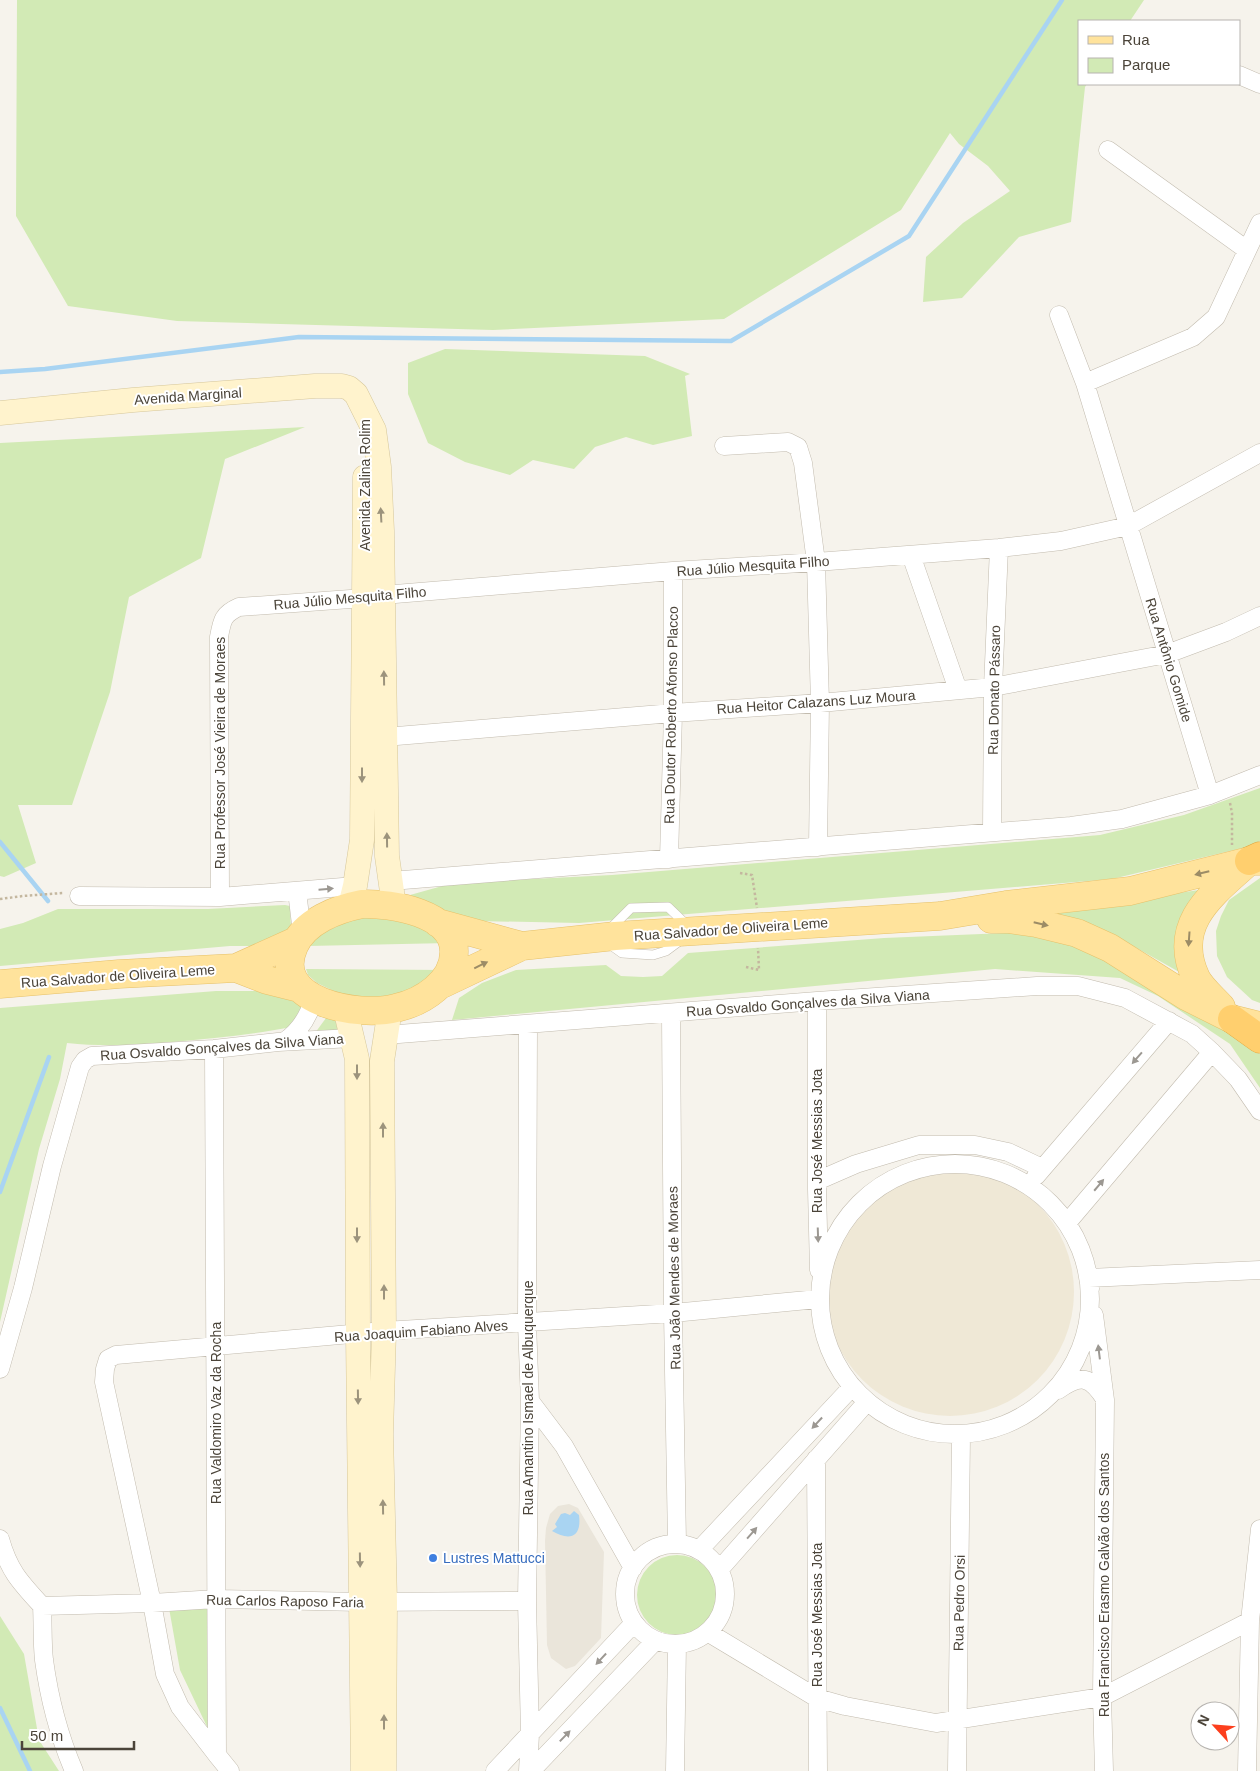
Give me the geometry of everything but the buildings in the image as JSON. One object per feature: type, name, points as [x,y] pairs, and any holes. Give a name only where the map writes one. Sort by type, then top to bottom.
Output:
[{"type":"highway","points":[[1232,1019],[1260,1040]]},
{"type":"main road","name":"Avenida Marginal","points":[[0,412],[133,400],[334,386],[349,388],[356,394],[365,411]]},
{"type":"main road","name":"Avenida Zalina Rolim","points":[[365,411],[374,430],[379,467],[382,531],[374,597],[374,738],[392,894]]},
{"type":"main road","name":"Avenida Zalina Rolim","points":[[352,896],[362,840],[374,738]]},
{"type":"main road","points":[[940,916],[1006,905],[1130,892],[1249,861]]},
{"type":"main road","points":[[1232,1019],[1196,980],[1188,957],[1189,932],[1198,911],[1220,886],[1249,861]]},
{"type":"main road","points":[[306,993],[293,981],[289,966],[290,953],[299,937],[314,922],[352,896],[371,904],[392,894],[416,912],[431,918],[450,935],[455,949],[454,966],[440,985]]},
{"type":"main road","points":[[940,916],[966,919],[1008,919],[1077,933],[1110,948],[1186,996],[1232,1019],[1260,1026]]},
{"type":"main road","name":"Rua Salvador de Oliveira Leme","points":[[522,946],[760,926],[940,916]]},
{"type":"main road","points":[[438,923],[522,946]]},
{"type":"main road","points":[[236,968],[299,937]]},
{"type":"main road","points":[[384,1771],[385,1602],[381,1434],[384,1331],[382,1061],[388,1022],[406,1005],[426,995],[440,985],[522,946]]},
{"type":"main road","points":[[236,968],[345,1008],[373,1011],[388,1022]]},
{"type":"main road","name":"Rua Salvador de Oliveira Leme","points":[[0,984],[119,974],[236,968]]},
{"type":"main road","points":[[345,1008],[357,1059],[363,1771]]},
{"type":"street","points":[[1240,75],[1260,84]]},
{"type":"street","points":[[1108,150],[1247,250]]},
{"type":"street","points":[[1085,383],[1194,337],[1207,326],[1216,317],[1224,304],[1260,223]]},
{"type":"street","name":"Rua Antônio Gomide","points":[[1059,315],[1085,383],[1210,795]]},
{"type":"street","points":[[724,446],[788,442],[798,447],[803,463],[816,562],[820,703],[818,847]]},
{"type":"street","name":"Rua Júlio Mesquita Filho","points":[[228,612],[239,607],[673,571],[999,548],[1061,541],[1128,526],[1260,453]]},
{"type":"street","name":"Rua Donato Pássaro","points":[[992,832],[993,687],[999,548]]},
{"type":"street","points":[[911,555],[958,690]]},
{"type":"street","name":"Rua Doutor Roberto Afonso Placco","points":[[669,858],[673,713],[673,571]]},
{"type":"street","name":"Rua Professor José Vieira de Moraes","points":[[220,897],[219,637],[222,622],[228,612]]},
{"type":"street","name":"Rua Heitor Calazans Luz Moura","points":[[374,738],[673,713],[820,703],[993,687],[1167,654],[1226,632],[1260,616]]},
{"type":"street","points":[[392,894],[669,858],[1071,826],[1122,819],[1210,795],[1260,775]]},
{"type":"street","points":[[297,891],[299,937]]},
{"type":"street","points":[[79,896],[220,897],[297,891],[352,896]]},
{"type":"street","name":"Rua Osvaldo Gonçalves da Silva Viana","points":[[388,1022],[528,1024],[817,1001],[1037,986],[1078,986],[1125,998],[1192,1034],[1238,1079],[1260,1111]]},
{"type":"street","points":[[285,1041],[300,1030],[309,1013],[306,993]]},
{"type":"street","name":"Rua José Messias Jota","points":[[817,1001],[817,1185],[820,1280]]},
{"type":"street","name":"Rua João Mendes de Moraes","points":[[672,1014],[677,1543]]},
{"type":"street","points":[[1028,1184],[1169,1021]]},
{"type":"street","name":"Rua Amantino Ismael de Albuquerque","points":[[528,1024],[527,1324],[530,1401],[527,1601],[529,1771]]},
{"type":"street","name":"Rua Osvaldo Gonçalves da Silva Viana","points":[[0,1369],[23,1288],[52,1166],[80,1067],[85,1060],[92,1056],[214,1049],[285,1041],[352,1038]]},
{"type":"street","name":"Rua Valdomiro Vaz da Rocha","points":[[214,1049],[217,1755]]},
{"type":"street","points":[[1068,1222],[1212,1052]]},
{"type":"street","points":[[846,1218],[840,1220],[825,1212],[817,1185],[856,1164],[920,1145],[975,1145],[1008,1152],[1042,1168]]},
{"type":"street","points":[[945,1163],[974,1164],[1002,1171],[1028,1184],[1050,1201],[1068,1222],[1081,1249],[1089,1278],[1087,1332],[1074,1364],[1053,1392],[1026,1415],[995,1429],[960,1436],[935,1434],[910,1428],[887,1418],[866,1403],[851,1388],[826,1347],[818,1299],[820,1280],[846,1218],[865,1196],[889,1180],[916,1168],[945,1163]]},
{"type":"street","points":[[1089,1278],[1260,1270]]},
{"type":"street","name":"Rua Francisco Erasmo Galvão dos Santos","points":[[1089,1278],[1105,1400],[1102,1697],[1104,1771]]},
{"type":"street","name":"Rua Joaquim Fabiano Alves","points":[[152,1603],[104,1382],[105,1368],[108,1360],[116,1355],[384,1331],[527,1324],[674,1313],[818,1299]]},
{"type":"street","points":[[1048,1397],[1079,1379],[1086,1379],[1094,1384],[1105,1400]]},
{"type":"street","points":[[700,1549],[851,1388]]},
{"type":"street","points":[[530,1401],[564,1446],[632,1568]]},
{"type":"street","points":[[720,1570],[866,1403]]},
{"type":"street","name":"Rua Pedro Orsi","points":[[957,1771],[960,1436]]},
{"type":"street","name":"Rua José Messias Jota","points":[[816,1460],[818,1771]]},
{"type":"street","points":[[1247,1771],[1250,1620],[1260,1529]]},
{"type":"street","points":[[0,1539],[5,1556],[19,1582],[42,1606],[44,1659],[56,1720],[74,1771]]},
{"type":"street","points":[[677,1543],[700,1549],[712,1559],[720,1570],[726,1592],[722,1612],[709,1633],[689,1642],[677,1644],[656,1640],[644,1633],[634,1623],[628,1611],[625,1598],[626,1585],[632,1568],[645,1553],[666,1544],[677,1543]]},
{"type":"street","name":"Rua Carlos Raposo Faria","points":[[42,1606],[216,1599],[361,1602],[527,1601]]},
{"type":"street","points":[[152,1603],[165,1674],[180,1707],[230,1771]]},
{"type":"street","points":[[709,1633],[817,1698],[845,1706],[936,1723],[1102,1697],[1250,1620]]},
{"type":"street","points":[[495,1771],[634,1623]]},
{"type":"street","points":[[529,1771],[656,1640]]},
{"type":"street","points":[[675,1771],[677,1644]]},
{"type":"path","points":[[1226,788],[1232,813],[1233,836],[1249,861]]},
{"type":"path","points":[[740,873],[752,875],[760,926],[757,950],[758,970],[746,967]]},
{"type":"path","points":[[0,899],[61,893]]},
{"type":"shaded area","points":[[938,1168],[962,1168],[986,1173],[1009,1182],[1038,1204],[1060,1233],[1065,1244],[1072,1268],[1074,1292],[1072,1316],[1065,1340],[1060,1351],[1038,1380],[1009,1402],[998,1407],[962,1416],[938,1416],[914,1411],[891,1402],[871,1388],[854,1371],[840,1351],[831,1328],[826,1304],[826,1280],[831,1256],[840,1233],[854,1213],[871,1196],[891,1182],[914,1173]]},
{"type":"shaded area","points":[[569,1504],[578,1508],[604,1552],[601,1638],[575,1666],[566,1669],[551,1658],[547,1645],[545,1541],[550,1514],[558,1506]]},
{"type":"green space","points":[[17,0],[1144,0],[1131,20],[1078,20],[1078,85],[1086,85],[1071,222],[1019,237],[962,298],[923,302],[926,257],[963,223],[1010,191],[988,166],[959,144],[950,133],[901,210],[724,319],[493,330],[177,321],[68,306],[16,216]]},
{"type":"green space","points":[[445,349],[645,356],[690,374],[685,376],[692,436],[653,445],[626,437],[595,447],[574,469],[533,460],[510,475],[465,462],[428,443],[408,394],[408,363]]},
{"type":"green space","points":[[305,427],[225,459],[201,558],[129,597],[110,692],[72,805],[18,805],[36,863],[4,877],[0,876],[0,443]]},
{"type":"green space","points":[[1260,788],[1260,841],[1251,846],[1112,879],[579,923],[476,921],[437,909],[410,895],[453,883],[612,875],[1100,835],[1184,815]]},
{"type":"green space","points":[[1260,878],[1260,1003],[1252,1000],[1227,977],[1217,956],[1216,931],[1229,900]]},
{"type":"green space","points":[[1206,889],[1188,977],[1126,942],[1031,910],[1076,908]]},
{"type":"green space","points":[[290,906],[291,928],[263,946],[230,946],[0,966],[0,929],[23,923],[58,909],[208,909]]},
{"type":"green space","points":[[360,915],[415,918],[449,943],[308,946],[313,938]]},
{"type":"green space","points":[[1029,932],[1075,945],[1216,1020],[1260,1054],[1260,1088],[1230,1044],[1158,996],[1120,978],[995,969],[452,1020],[459,998],[482,983],[516,970],[606,965],[621,976],[662,976],[688,953],[884,938]]},
{"type":"green space","points":[[306,969],[447,970],[442,978],[376,1001],[340,994],[317,983],[308,975]]},
{"type":"green space","points":[[216,991],[266,991],[305,1003],[295,1026],[265,1032],[147,1044],[67,1043],[60,1079],[39,1149],[0,1322],[0,1008]]},
{"type":"green space","points":[[332,1013],[345,1032],[315,1033],[326,1018]]},
{"type":"green space","points":[[677,1555],[692,1558],[705,1567],[714,1580],[717,1595],[714,1610],[705,1623],[692,1632],[677,1635],[662,1632],[649,1623],[640,1610],[637,1595],[640,1580],[649,1567],[662,1558]]},
{"type":"green space","points":[[169,1608],[212,1608],[211,1735],[180,1670]]},
{"type":"green space","points":[[0,1616],[24,1654],[39,1740],[59,1771],[0,1771]]},
{"type":"water","points":[[574,1511],[579,1515],[576,1533],[564,1536],[552,1531],[557,1527],[555,1524],[561,1514],[570,1515]]},
{"type":"waterway","points":[[0,372],[45,369],[299,337],[731,341],[909,236],[1062,0]]},
{"type":"waterway","points":[[0,842],[48,901]]},
{"type":"waterway","points":[[0,1192],[49,1057]]},
{"type":"waterway","points":[[0,1708],[30,1771]]},
{"type":"place","name":"Lustres Mattucci","points":[[433,1558]]}]
